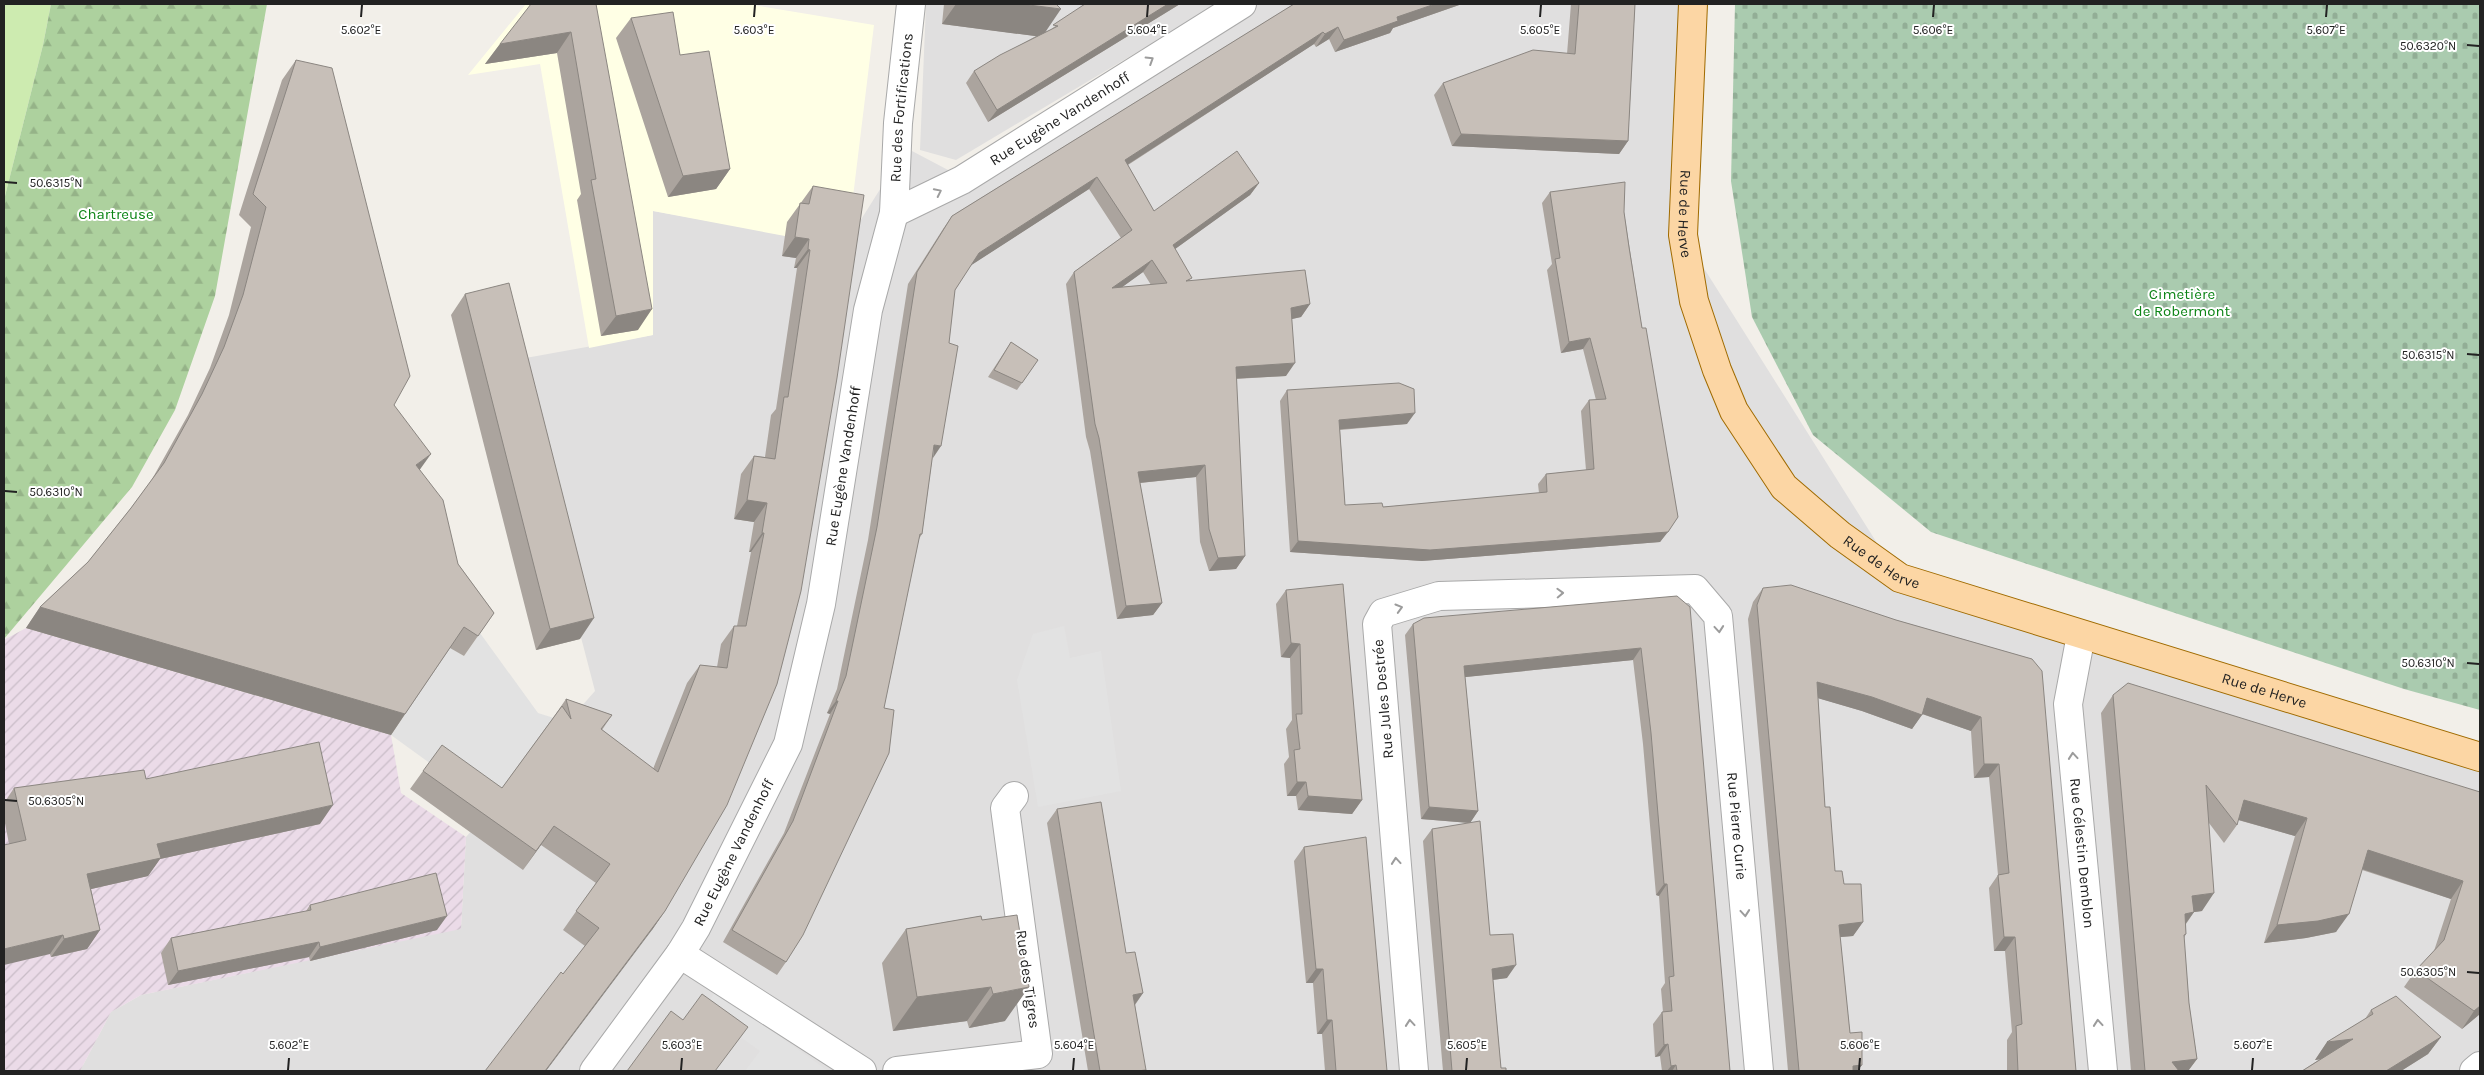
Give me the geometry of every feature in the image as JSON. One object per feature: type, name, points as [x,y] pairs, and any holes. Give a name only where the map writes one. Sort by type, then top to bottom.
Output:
[{"type":"main road","name":"Rue de Herve","points":[[1693,4],[1683,235],[1694,301],[1717,370],[1734,411],[1784,487],[1840,535],[1900,578],[2480,757]]},
{"type":"street","name":"Rue des Fortifications","points":[[894,213],[898,124],[911,4]]},
{"type":"street","name":"Rue Eugène Vandenhoff","points":[[594,1071],[680,954],[706,911],[788,744],[821,604],[868,310],[894,213],[962,180],[1242,4]]},
{"type":"street","name":"Rue Jules Destrée","points":[[1414,1071],[1376,624],[1383,613],[1439,596],[1695,589]]},
{"type":"street","name":"Rue Pierre Curie","points":[[1695,589],[1718,616],[1759,1071]]},
{"type":"street","name":"Rue Célestin Demblon","points":[[2080,635],[2068,704],[2103,1071]]},
{"type":"street","name":"Rue des Tigres","points":[[897,1071],[1038,1054],[1005,808],[1014,796]]},
{"type":"street","points":[[680,954],[862,1071]]},
{"type":"street","points":[[2474,1071],[2480,1066]]},
{"type":"shaded area","points":[[526,4],[747,4],[874,25],[851,213],[785,236],[653,211],[653,335],[589,348],[540,64],[468,75]]},
{"type":"shaded area","points":[[926,4],[1218,4],[956,160],[920,150]]},
{"type":"shaded area","points":[[1227,4],[1683,4],[1683,235],[1899,578],[2480,746],[2480,1071],[80,1071],[111,1012],[141,995],[461,928],[466,837],[595,691],[509,361],[653,335],[653,211],[845,245],[889,175],[912,151],[950,171]]},
{"type":"shaded area","points":[[1064,626],[1070,658],[1101,651],[1121,791],[1038,807],[1017,680],[1033,634]]},
{"type":"shaded area","points":[[26,628],[391,735],[401,793],[466,837],[461,929],[141,995],[111,1012],[80,1071],[4,1071],[4,640]]},
{"type":"shaded area","points":[[480,633],[538,713],[554,718],[489,806],[391,735],[450,647],[464,656]]},
{"type":"shaded area","points":[[716,991],[828,1071],[745,1071],[760,1051],[703,1010]]},
{"type":"green space","points":[[4,4],[51,4],[43,45],[4,200]]},
{"type":"green space","name":"Chartreuse","points":[[51,4],[267,4],[215,296],[175,410],[132,487],[4,639],[4,200],[43,45]]},
{"type":"green space","name":"Cimetière de Robermont","points":[[1735,4],[2480,4],[2480,710],[2404,689],[1931,532],[1813,435],[1752,317],[1731,181]]},
{"type":"building","points":[[531,4],[596,4],[652,309],[616,316],[591,180],[596,179],[571,32],[500,44]]},
{"type":"building","points":[[1021,4],[1056,4],[1061,9]]},
{"type":"building","points":[[1085,4],[1168,4],[997,110],[974,71],[1000,55],[1058,26],[1053,25]]},
{"type":"building","points":[[1294,4],[1435,4],[1397,17],[1398,21],[1344,40],[1338,27],[1325,34],[1323,32],[1125,160],[1154,211],[1237,151],[1259,183],[1173,245],[1192,278],[1186,281],[1305,270],[1310,304],[1291,308],[1295,363],[1236,367],[1245,556],[1218,558],[1209,529],[1205,465],[1138,472],[1162,603],[1126,606],[1099,438],[1095,424],[1074,272],[1132,230],[1097,177],[979,253],[955,290],[949,343],[958,346],[941,446],[934,445],[922,534],[920,534],[884,708],[894,710],[889,753],[803,935],[786,962],[732,930],[793,821],[846,676],[877,527],[917,272],[952,216]],"holes":[[[1152,260],[1167,283],[1112,288]]]},
{"type":"building","points":[[1579,4],[1635,4],[1628,141],[1461,134],[1443,83],[1533,50],[1575,54]]},
{"type":"building","points":[[673,12],[680,55],[709,51],[730,169],[683,176],[631,18]]},
{"type":"building","points":[[296,60],[332,68],[410,376],[394,405],[431,454],[416,465],[443,500],[458,564],[494,613],[478,636],[464,627],[405,714],[40,607],[88,562],[164,463],[202,394],[224,347],[243,295],[266,207],[253,194]]},
{"type":"building","points":[[1625,182],[1624,212],[1629,247],[1642,328],[1646,328],[1678,517],[1668,532],[1430,550],[1298,541],[1287,390],[1399,383],[1414,389],[1415,413],[1339,420],[1345,505],[1382,503],[1383,507],[1547,492],[1546,474],[1594,469],[1589,400],[1606,399],[1590,338],[1569,342],[1555,259],[1560,258],[1550,192]]},
{"type":"building","points":[[813,186],[864,195],[837,378],[801,591],[777,684],[727,805],[665,911],[545,1071],[485,1071],[561,972],[563,974],[599,928],[576,911],[610,864],[554,826],[536,851],[423,771],[442,745],[502,788],[562,706],[571,719],[566,699],[612,715],[601,729],[658,772],[700,665],[727,668],[734,626],[746,626],[764,533],[762,533],[767,503],[747,500],[754,456],[775,459],[784,397],[788,397],[810,250],[808,249],[809,239],[795,237],[800,203],[809,204]]},
{"type":"building","points":[[509,283],[594,618],[550,629],[465,294]]},
{"type":"building","points":[[1011,342],[1038,360],[1022,383],[994,370]]},
{"type":"building","points":[[1343,584],[1362,800],[1308,796],[1306,782],[1297,782],[1294,750],[1300,749],[1296,714],[1302,714],[1300,644],[1291,643],[1286,590]]},
{"type":"building","points":[[1791,585],[1896,620],[2032,659],[2042,671],[2076,1071],[2018,1071],[2016,1026],[2022,1024],[2015,937],[2004,937],[1998,875],[2009,873],[1999,764],[1984,764],[1981,717],[1927,698],[1922,715],[1872,697],[1817,682],[1825,807],[1830,807],[1835,871],[1842,871],[1844,884],[1861,884],[1863,922],[1839,925],[1850,1033],[1862,1032],[1862,1065],[1853,1066],[1853,1071],[1799,1071],[1757,605],[1763,588]]},
{"type":"building","points":[[1677,596],[1690,607],[1730,1071],[1677,1071],[1676,1065],[1671,1066],[1668,1044],[1664,1045],[1662,1012],[1672,1011],[1669,977],[1674,976],[1667,884],[1664,884],[1651,733],[1641,648],[1464,666],[1478,811],[1429,807],[1413,624],[1424,618]]},
{"type":"building","points":[[2128,683],[2480,792],[2480,1006],[2474,1011],[2416,970],[2444,940],[2463,881],[2368,850],[2349,914],[2318,921],[2277,925],[2307,818],[2244,800],[2237,825],[2206,785],[2214,893],[2192,896],[2194,912],[2185,914],[2186,934],[2184,935],[2189,1003],[2197,1059],[2172,1062],[2179,1071],[2145,1071],[2113,695]]},
{"type":"building","points":[[319,742],[333,805],[157,844],[161,858],[87,874],[100,930],[64,939],[63,935],[4,949],[4,845],[26,840],[14,788],[144,770],[146,779]]},
{"type":"building","points":[[1101,802],[1126,953],[1135,952],[1143,993],[1133,995],[1146,1070],[1100,1071],[1057,809]]},
{"type":"building","points":[[1480,821],[1490,935],[1513,934],[1516,965],[1492,969],[1501,1068],[1506,1068],[1506,1071],[1452,1071],[1432,829]]},
{"type":"building","points":[[1366,837],[1387,1071],[1336,1071],[1332,1020],[1327,1020],[1323,969],[1316,969],[1304,847]]},
{"type":"building","points":[[436,873],[447,916],[320,947],[319,942],[178,971],[171,938],[311,910],[310,905]]},
{"type":"building","points":[[1017,915],[1029,987],[993,994],[991,987],[917,997],[906,929],[981,916],[982,920]]},
{"type":"building","points":[[702,994],[748,1027],[715,1071],[627,1071],[671,1011],[683,1020]]},
{"type":"building","points":[[2396,996],[2441,1037],[2386,1071],[2302,1071],[2353,1039],[2327,1042],[2373,1014],[2371,1010]]}]
